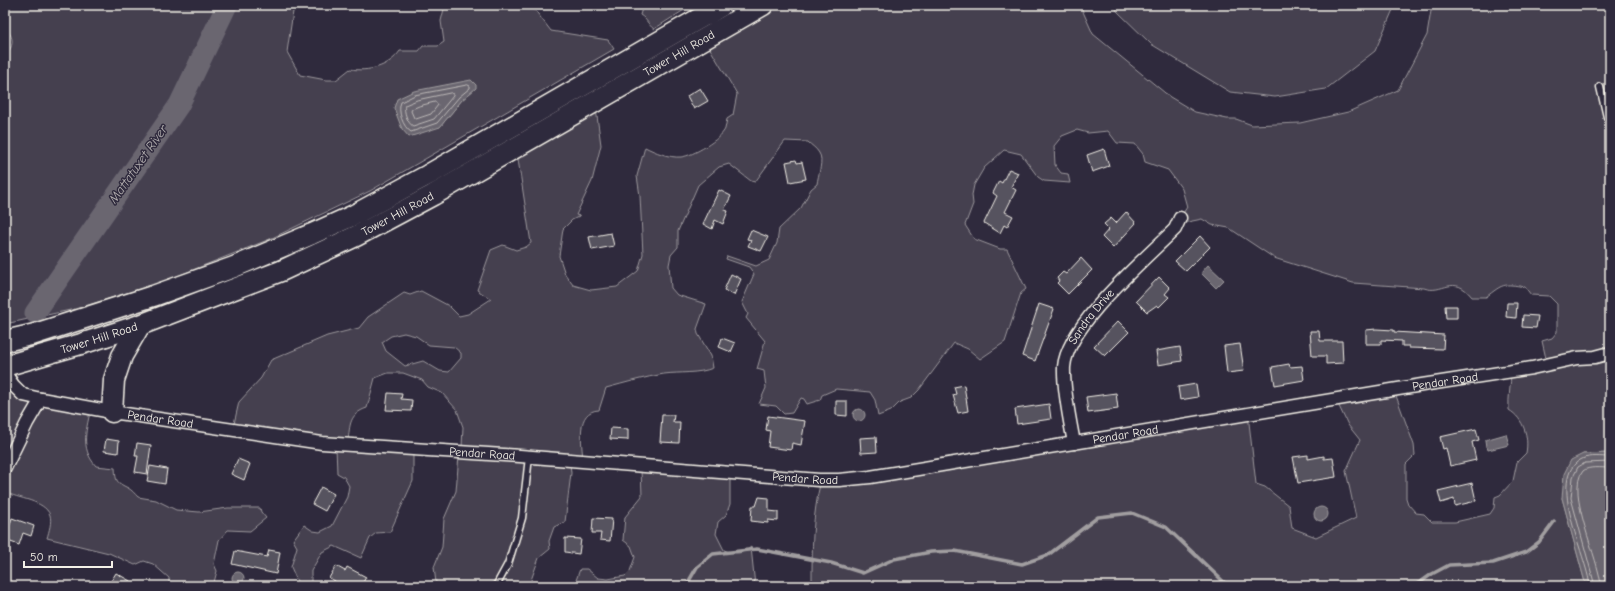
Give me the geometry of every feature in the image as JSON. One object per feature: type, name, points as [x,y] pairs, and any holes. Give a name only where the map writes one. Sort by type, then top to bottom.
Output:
[{"type":"highway","name":"Tower Hill Road","points":[[5,366],[82,344],[140,325],[281,271],[362,233],[530,140],[763,5]]},
{"type":"highway","name":"Tower Hill Road","points":[[5,341],[34,334],[153,296],[234,267],[352,216],[428,175],[716,8]]},
{"type":"highway","points":[[112,412],[114,380],[122,356],[140,325]]},
{"type":"street","name":"Sandra Drive","points":[[1074,443],[1064,367],[1069,348],[1093,310],[1175,229],[1180,218]]},
{"type":"street","name":"Pendar Road","points":[[5,373],[13,385],[24,395],[41,399],[112,412],[322,444],[529,457],[819,480],[839,480],[870,477],[1429,383],[1530,368],[1610,353]]},
{"type":"street","points":[[5,468],[27,423],[41,399]]},
{"type":"lane","points":[[1600,87],[1607,117],[1610,120]]},
{"type":"lane","points":[[496,586],[508,564],[522,518],[529,457]]},
{"type":"shaded area","points":[[5,5],[294,5],[287,52],[300,75],[326,80],[336,80],[350,69],[364,70],[384,65],[400,51],[419,51],[423,46],[438,46],[444,42],[441,21],[445,5],[531,5],[551,31],[608,40],[614,49],[370,191],[270,239],[160,283],[75,309],[5,324],[5,55],[12,45],[12,38],[5,28]],"holes":[[[476,88],[462,100],[440,127],[402,129]]]},
{"type":"shaded area","points":[[643,5],[692,5],[654,29],[640,15]]},
{"type":"shaded area","points":[[769,5],[1080,5],[1093,34],[1170,97],[1195,112],[1227,119],[1236,119],[1252,125],[1300,123],[1348,112],[1398,90],[1427,35],[1432,5],[1610,5],[1610,453],[1583,454],[1562,498],[1586,586],[812,586],[812,546],[814,520],[821,480],[1248,414],[1256,484],[1265,487],[1289,506],[1292,528],[1316,537],[1356,518],[1346,471],[1360,440],[1348,425],[1336,400],[1395,393],[1414,445],[1415,455],[1406,464],[1406,498],[1408,504],[1416,513],[1424,514],[1432,522],[1455,522],[1490,514],[1494,508],[1495,497],[1500,495],[1513,481],[1517,462],[1526,453],[1527,441],[1522,423],[1509,410],[1511,372],[1547,363],[1542,341],[1552,338],[1557,332],[1557,304],[1549,296],[1531,295],[1525,287],[1512,285],[1500,287],[1486,297],[1472,297],[1459,286],[1453,285],[1431,289],[1353,283],[1274,258],[1229,228],[1212,225],[1202,219],[1178,224],[1187,207],[1182,189],[1168,170],[1145,162],[1143,154],[1135,144],[1117,143],[1108,131],[1088,133],[1077,130],[1062,136],[1054,146],[1055,165],[1061,173],[1068,174],[1070,183],[1044,181],[1038,177],[1021,154],[1004,150],[984,168],[974,185],[972,195],[973,204],[965,225],[974,239],[1000,249],[1007,249],[1026,289],[1021,293],[1005,342],[980,359],[968,349],[954,343],[919,390],[911,398],[900,402],[891,411],[878,416],[875,400],[870,392],[836,389],[822,395],[820,400],[807,404],[804,399],[801,398],[792,413],[784,414],[776,406],[759,404],[766,388],[764,371],[757,369],[765,341],[746,318],[748,314],[742,302],[754,274],[749,267],[726,259],[727,256],[756,266],[769,260],[777,243],[779,229],[801,208],[811,189],[817,184],[821,160],[817,150],[808,142],[785,141],[755,182],[751,181],[729,164],[719,167],[698,185],[678,231],[678,247],[671,255],[669,265],[671,288],[677,295],[706,304],[697,329],[698,334],[711,356],[713,368],[695,372],[657,375],[606,388],[599,410],[591,412],[586,416],[583,422],[581,437],[583,460],[570,463],[571,473],[565,522],[554,527],[549,541],[550,549],[539,558],[531,580],[535,586],[435,586],[434,567],[442,547],[444,519],[456,491],[463,427],[457,410],[442,393],[428,387],[422,380],[403,373],[388,373],[375,378],[367,408],[361,410],[354,417],[349,430],[348,441],[413,452],[413,481],[390,532],[376,533],[370,538],[361,558],[334,546],[322,552],[311,571],[311,586],[299,586],[291,567],[297,547],[293,540],[304,525],[313,531],[320,532],[332,526],[347,497],[349,486],[344,477],[337,473],[336,447],[233,428],[239,402],[261,378],[271,360],[327,336],[359,328],[368,317],[404,293],[410,295],[421,291],[449,306],[459,316],[468,314],[491,299],[477,290],[491,250],[503,245],[516,250],[526,247],[531,243],[517,153],[596,109],[601,145],[592,181],[576,215],[580,216],[572,220],[563,229],[559,256],[565,274],[573,285],[591,290],[617,287],[638,271],[643,254],[640,196],[637,176],[645,147],[667,156],[681,157],[692,154],[718,137],[725,129],[727,119],[733,115],[737,94],[706,42]],"holes":[[[404,333],[416,336],[429,345],[454,347],[461,353],[461,358],[449,372],[440,371],[423,361],[405,366],[386,351],[382,342],[391,336]]]},
{"type":"shaded area","points":[[1118,5],[1395,5],[1375,51],[1326,89],[1275,97],[1230,92],[1151,44],[1116,10]]},
{"type":"shaded area","points":[[13,370],[25,390],[91,407],[86,430],[87,452],[96,466],[115,468],[117,481],[131,490],[138,497],[156,500],[176,510],[199,512],[228,508],[260,508],[261,512],[266,518],[250,531],[228,530],[219,540],[214,564],[217,571],[213,586],[169,586],[169,578],[153,564],[144,561],[135,565],[109,553],[47,538],[51,521],[47,510],[30,500],[5,492],[5,378]]},
{"type":"shaded area","points":[[641,469],[730,475],[730,504],[726,515],[718,522],[716,534],[724,550],[738,553],[751,547],[755,586],[574,586],[580,569],[587,569],[598,578],[608,579],[625,576],[630,571],[635,557],[631,546],[623,540],[625,517],[642,496]]},
{"type":"water","points":[[471,80],[476,85],[476,88],[462,100],[440,127],[409,137],[402,129],[394,108],[397,99],[414,91]]},
{"type":"water","points":[[1208,265],[1224,280],[1216,288],[1201,273]]},
{"type":"water","points":[[857,409],[861,409],[865,415],[861,421],[857,421],[853,417],[853,413]]},
{"type":"water","points":[[1506,434],[1509,445],[1488,450],[1485,440]]},
{"type":"water","points":[[1610,453],[1610,586],[1586,586],[1562,498],[1564,474],[1571,460],[1583,454]]},
{"type":"water","points":[[1318,507],[1324,507],[1328,511],[1328,517],[1324,521],[1318,521],[1314,517],[1314,511]]},
{"type":"water","points":[[240,572],[243,573],[243,583],[236,584],[233,583],[232,576],[233,573]]},
{"type":"building","points":[[700,88],[708,101],[694,109],[687,96]]},
{"type":"building","points":[[1104,149],[1109,166],[1092,172],[1087,155]]},
{"type":"building","points":[[796,160],[797,163],[802,162],[806,179],[790,182],[786,162]]},
{"type":"building","points":[[1009,169],[1018,173],[1011,187],[1016,190],[1005,212],[1013,216],[1007,227],[1004,225],[1000,233],[984,223],[997,196],[993,193],[999,181],[1002,183]]},
{"type":"building","points":[[719,190],[731,196],[724,210],[728,211],[723,224],[715,220],[712,229],[703,224]]},
{"type":"building","points":[[1126,212],[1136,223],[1113,248],[1102,237],[1109,229],[1104,224],[1111,218],[1116,223]]},
{"type":"building","points":[[751,230],[768,237],[761,251],[748,246],[751,240],[747,239]]},
{"type":"building","points":[[611,233],[614,246],[592,250],[589,237]]},
{"type":"building","points":[[1200,236],[1210,247],[1186,271],[1175,261]]},
{"type":"building","points":[[1081,258],[1092,270],[1068,294],[1057,283],[1059,281],[1057,278],[1063,272],[1066,274]]},
{"type":"building","points":[[731,274],[741,279],[734,295],[724,290]]},
{"type":"building","points":[[1159,277],[1170,288],[1165,294],[1169,297],[1159,307],[1157,305],[1147,312],[1136,301]]},
{"type":"building","points":[[1507,303],[1517,303],[1516,318],[1506,317]]},
{"type":"building","points":[[1039,304],[1054,309],[1035,361],[1022,356]]},
{"type":"building","points":[[1445,306],[1457,306],[1457,318],[1446,318]]},
{"type":"building","points":[[1523,315],[1538,316],[1536,328],[1522,327]]},
{"type":"building","points":[[1118,321],[1129,332],[1105,356],[1094,346]]},
{"type":"building","points":[[1366,330],[1394,330],[1394,332],[1444,335],[1443,349],[1409,348],[1409,346],[1402,346],[1402,341],[1381,340],[1381,344],[1366,344]]},
{"type":"building","points":[[1310,331],[1319,331],[1320,341],[1342,341],[1343,363],[1326,364],[1326,356],[1312,356]]},
{"type":"building","points":[[722,338],[735,343],[731,352],[719,347]]},
{"type":"building","points":[[1240,344],[1244,371],[1227,373],[1224,346]]},
{"type":"building","points":[[1180,347],[1182,361],[1158,365],[1156,351]]},
{"type":"building","points":[[1289,364],[1290,367],[1302,366],[1304,380],[1275,385],[1272,367]]},
{"type":"building","points":[[1196,384],[1198,397],[1180,400],[1178,387]]},
{"type":"building","points":[[964,385],[968,411],[958,413],[953,395],[956,394],[954,387]]},
{"type":"building","points":[[388,393],[402,394],[401,399],[412,400],[411,411],[386,410]]},
{"type":"building","points":[[1116,393],[1118,409],[1088,413],[1086,397]]},
{"type":"building","points":[[836,401],[847,401],[847,416],[836,415]]},
{"type":"building","points":[[1049,404],[1051,419],[1017,424],[1015,409]]},
{"type":"building","points":[[662,415],[674,415],[673,422],[680,422],[679,443],[660,442]]},
{"type":"building","points":[[768,416],[805,421],[801,445],[792,443],[791,450],[768,447],[770,431],[766,430]]},
{"type":"building","points":[[611,428],[628,429],[628,440],[610,439]]},
{"type":"building","points":[[1476,429],[1479,440],[1472,442],[1476,460],[1450,466],[1446,448],[1443,449],[1440,437]]},
{"type":"building","points":[[876,437],[877,452],[861,453],[860,438]]},
{"type":"building","points":[[106,439],[119,441],[118,453],[104,451]]},
{"type":"building","points":[[137,443],[151,445],[147,474],[135,472],[138,456],[135,456]]},
{"type":"building","points":[[1308,455],[1308,459],[1324,456],[1324,459],[1333,458],[1336,477],[1298,483],[1293,457]]},
{"type":"building","points":[[238,459],[250,464],[244,480],[231,474]]},
{"type":"building","points":[[150,466],[167,469],[165,484],[147,481]]},
{"type":"building","points":[[1472,483],[1476,501],[1455,506],[1454,499],[1441,503],[1438,491]]},
{"type":"building","points":[[321,487],[334,494],[325,511],[312,504]]},
{"type":"building","points":[[759,497],[769,498],[769,511],[778,512],[778,521],[768,520],[768,523],[751,521],[752,506],[756,506]]},
{"type":"building","points":[[12,518],[34,526],[31,536],[23,533],[19,545],[5,540]]},
{"type":"building","points":[[593,518],[612,519],[610,541],[600,540],[601,533],[592,533]]},
{"type":"building","points":[[565,538],[581,539],[579,554],[565,552]]},
{"type":"building","points":[[269,550],[280,552],[276,574],[232,564],[235,551],[267,557]]},
{"type":"building","points":[[336,566],[345,571],[347,567],[366,577],[361,586],[342,586],[335,583],[335,581],[329,578]]},
{"type":"building","points":[[116,573],[139,586],[108,586]]},
{"type":"waterway","name":"Mattatuxet River","points":[[35,313],[179,105],[227,5]]},
{"type":"waterway","points":[[686,586],[697,567],[713,554],[757,549],[831,563],[863,573],[894,559],[931,552],[955,551],[1022,564],[1048,555],[1098,517],[1132,513],[1166,527],[1228,586]]},
{"type":"waterway","points":[[1415,586],[1432,574],[1449,565],[1493,563],[1526,552],[1539,542],[1554,522]]}]
